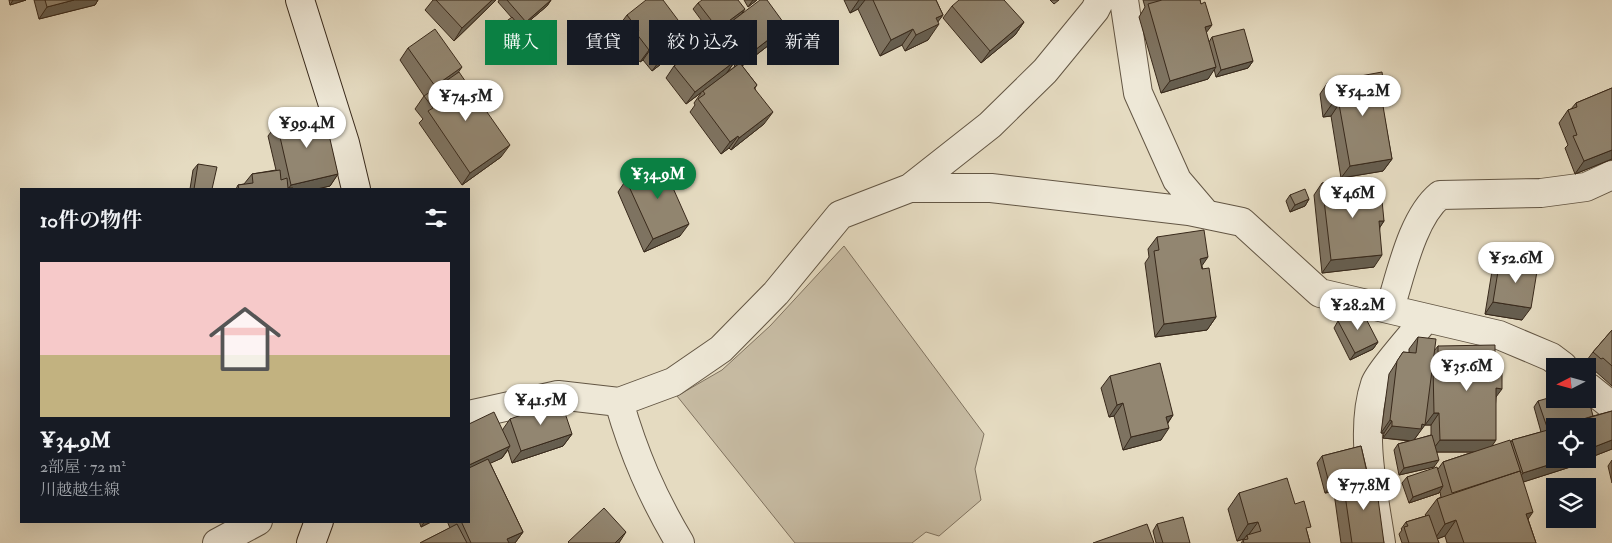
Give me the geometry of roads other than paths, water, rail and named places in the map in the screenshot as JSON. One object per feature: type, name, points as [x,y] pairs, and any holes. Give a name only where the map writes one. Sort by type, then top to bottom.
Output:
[{"type":"street","points":[[300,0],[345,143],[356,188]]},
{"type":"street","points":[[470,415],[558,395],[619,402],[673,382],[721,348],[776,293],[840,215],[910,188],[990,124],[1046,71],[1100,0]]},
{"type":"street","points":[[1124,0],[1138,93],[1177,180],[1206,214]]},
{"type":"street","points":[[1390,308],[1413,236],[1430,203],[1440,195],[1541,193],[1586,186],[1612,175]]},
{"type":"street","points":[[910,188],[991,188],[1206,214],[1242,222],[1320,293],[1499,335],[1552,358]]},
{"type":"street","points":[[1381,543],[1369,461],[1368,425],[1375,383],[1426,318]]},
{"type":"street","points":[[1596,393],[1612,406]]},
{"type":"street","points":[[619,402],[632,448],[658,506],[680,543]]},
{"type":"street","points":[[217,543],[254,523]]},
{"type":"street","points":[[311,543],[318,523]]}]
